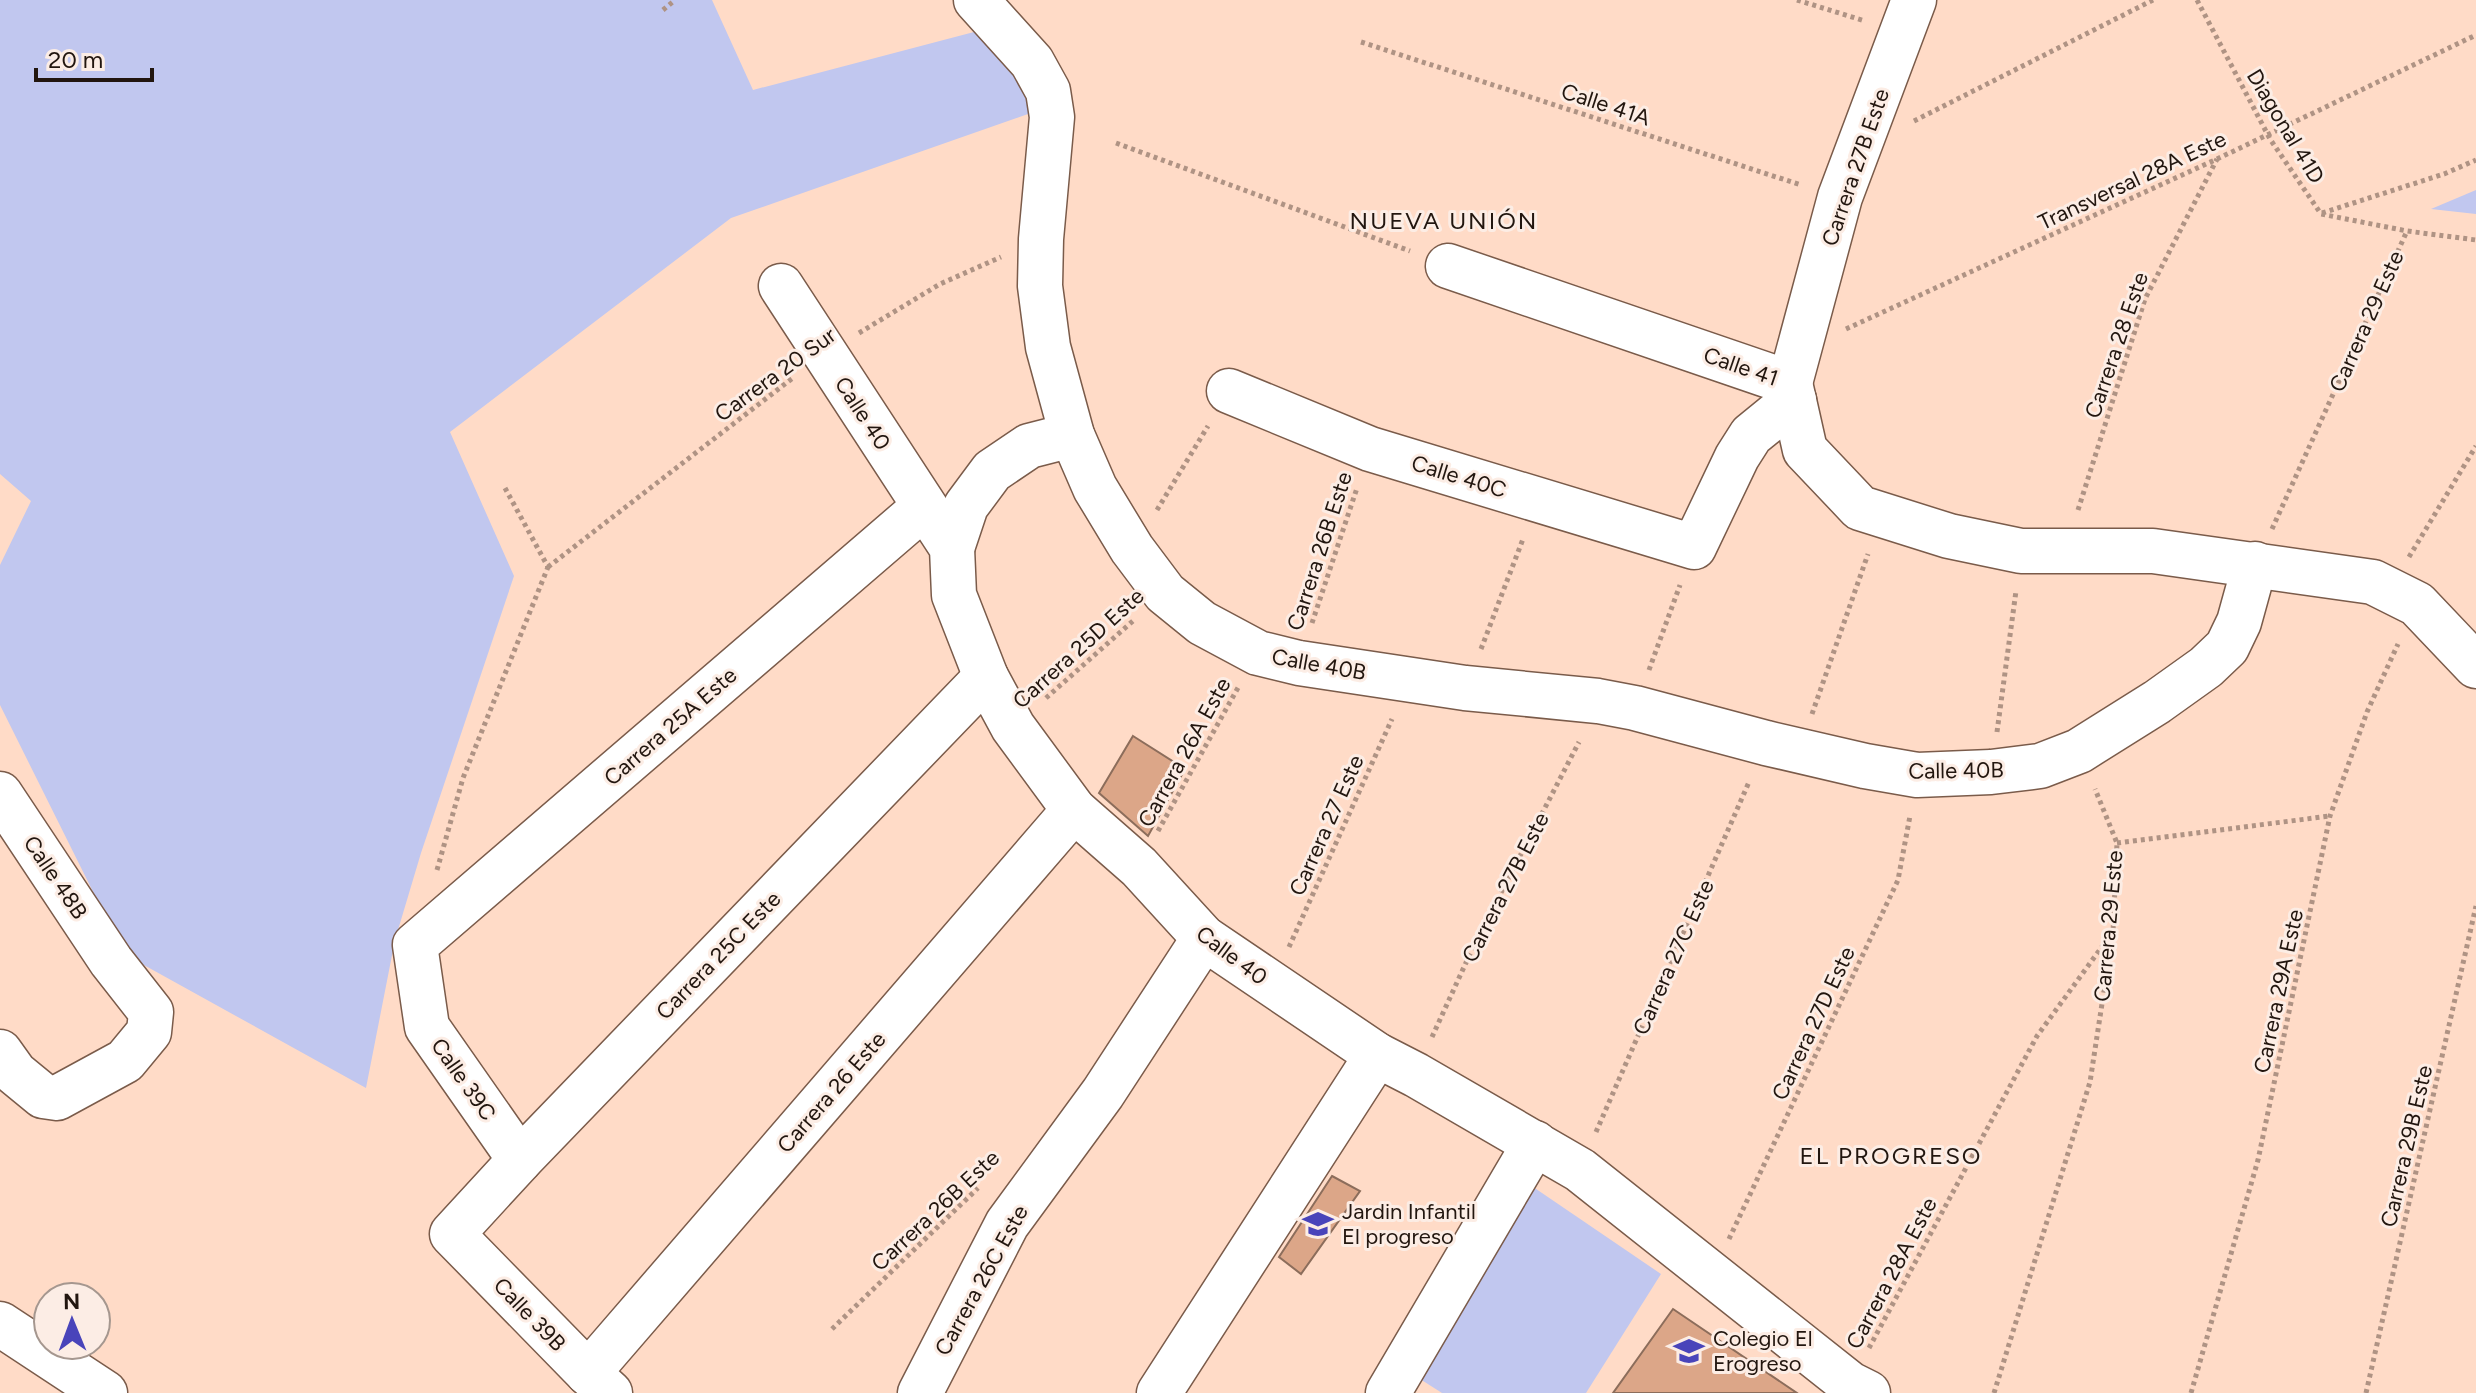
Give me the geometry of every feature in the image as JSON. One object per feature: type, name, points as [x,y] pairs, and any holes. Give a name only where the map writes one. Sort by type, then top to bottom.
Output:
[{"type":"street","name":"Calle 40B","points":[[976,0],[1032,62],[1048,91],[1052,117],[1040,286],[1048,347],[1072,435],[1095,488],[1132,549],[1165,593],[1202,623],[1258,653],[1299,663],[1465,688],[1617,704],[1782,747],[1917,775],[1991,772],[2040,766],[2079,751]]},
{"type":"street","name":"Carrera 27B Este","points":[[1794,378],[1840,197],[1909,16]]},
{"type":"street","name":"Calle 41","points":[[1448,266],[1794,378],[1805,450],[1860,508],[1949,536],[2021,551],[2153,551],[2373,582],[2404,596]]},
{"type":"street","name":"Calle 40","points":[[781,286],[952,548],[954,595],[986,677],[1013,727],[1074,810],[1139,867],[1204,938],[1377,1055],[1580,1170],[1711,1276],[1859,1388]]},
{"type":"street","points":[[1694,547],[1737,457],[1794,378]]},
{"type":"street","name":"Calle 40C","points":[[1229,391],[1370,449],[1694,547]]},
{"type":"street","points":[[952,548],[966,506],[992,471],[1029,446],[1072,435]]},
{"type":"street","name":"Carrera 25A Este","points":[[415,945],[924,507]]},
{"type":"street","points":[[2079,751],[2194,676],[2227,647],[2239,622],[2255,564]]},
{"type":"street","points":[[2404,596],[2476,666]]},
{"type":"street","name":"Carrera 25C Este","points":[[452,1234],[986,677]]},
{"type":"street","name":"Calle 48B","points":[[0,794],[111,961],[151,1012],[149,1032],[125,1061],[57,1098],[43,1096],[8,1062]]},
{"type":"street","name":"Carrera 26 Este","points":[[599,1383],[1074,810]]},
{"type":"street","name":"Carrera 26C Este","points":[[920,1393],[1007,1224],[1103,1093],[1204,938]]},
{"type":"street","name":"Calle 39C","points":[[415,945],[427,1027],[520,1160]]},
{"type":"street","points":[[1159,1393],[1377,1055]]},
{"type":"street","points":[[1388,1393],[1535,1143]]},
{"type":"street","name":"Calle 39B","points":[[452,1234],[599,1383]]},
{"type":"street","points":[[0,1324],[105,1393]]},
{"type":"path","points":[[663,10],[675,0]]},
{"type":"path","points":[[1797,0],[1909,16]]},
{"type":"path","points":[[1860,148],[2153,0]]},
{"type":"path","name":"Diagonal 41D","points":[[2197,0],[2268,135],[2321,214],[2407,231],[2476,240]]},
{"type":"path","name":"Transversal 28A Este","points":[[1794,378],[2217,159],[2476,35]]},
{"type":"path","name":"Calle 41A","points":[[1361,42],[1840,197]]},
{"type":"path","points":[[1116,143],[1448,266]]},
{"type":"path","name":"Carrera 28 Este","points":[[2065,551],[2145,299],[2217,159]]},
{"type":"path","points":[[2321,214],[2444,174],[2476,160]]},
{"type":"path","name":"Carrera 29 Este","points":[[2255,564],[2407,231]]},
{"type":"path","name":"Carrera 20 Sur","points":[[548,567],[825,353],[940,284],[1041,239]]},
{"type":"path","name":"Carrera 25D Este","points":[[1132,549],[1229,391]]},
{"type":"path","name":"Carrera 29A Este","points":[[2191,1393],[2258,1160],[2330,816],[2404,596],[2476,446]]},
{"type":"path","name":"Carrera 26B Este","points":[[1299,663],[1370,449]]},
{"type":"path","points":[[433,884],[463,778],[548,567],[505,488]]},
{"type":"path","points":[[1465,688],[1537,501]]},
{"type":"path","name":"Carrera 27C Este","points":[[1580,1170],[1782,747],[1881,515]]},
{"type":"path","name":"Carrera 27B Este","points":[[1416,1075],[1475,943],[1617,704],[1694,547]]},
{"type":"path","points":[[1991,772],[2021,551]]},
{"type":"path","name":"Carrera 25D Este","points":[[1013,727],[1165,593]]},
{"type":"path","name":"Carrera 26A Este","points":[[1139,867],[1258,653]]},
{"type":"path","name":"Carrera 27 Este","points":[[1272,984],[1410,679]]},
{"type":"path","name":"Carrera 29 Este","points":[[1994,1393],[2090,1082],[2113,932],[2117,843],[2079,751]]},
{"type":"path","name":"Carrera 27D Este","points":[[1711,1276],[1898,880],[1917,775]]},
{"type":"path","points":[[2117,843],[2330,816]]},
{"type":"path","name":"Carrera 29B Este","points":[[2366,1393],[2476,906]]},
{"type":"path","name":"Carrera 28A Este","points":[[1859,1388],[2037,1036],[2113,932]]},
{"type":"path","name":"Carrera 26B Este","points":[[832,1329],[980,1186]]},
{"type":"shaded area","points":[[0,0],[712,0],[753,90],[993,27],[1045,108],[731,218],[450,432],[514,576],[395,940],[366,1088],[124,954],[0,705],[0,565],[31,501],[0,474]]},
{"type":"shaded area","points":[[2476,190],[2476,214],[2431,209]]},
{"type":"shaded area","points":[[1517,1176],[1661,1274],[1586,1393],[1442,1393],[1409,1372]]},
{"type":"building","points":[[1133,736],[1185,769],[1148,836],[1099,793]]},
{"type":"building","name":"Jardin Infantil El progreso","points":[[1332,1176],[1360,1191],[1301,1274],[1279,1257]]},
{"type":"building","name":"Colegio El Erogreso","points":[[1673,1309],[1797,1393],[1613,1393]]},
{"type":"place","name":"Jardin Infantil El progreso","points":[[1318,1224]]},
{"type":"place","name":"Colegio El Erogreso","points":[[1689,1351]]},
{"type":"district","name":"NUEVA UNIÓN","points":[[1444,221]]},
{"type":"district","name":"EL PROGRESO","points":[[1891,1156]]}]
